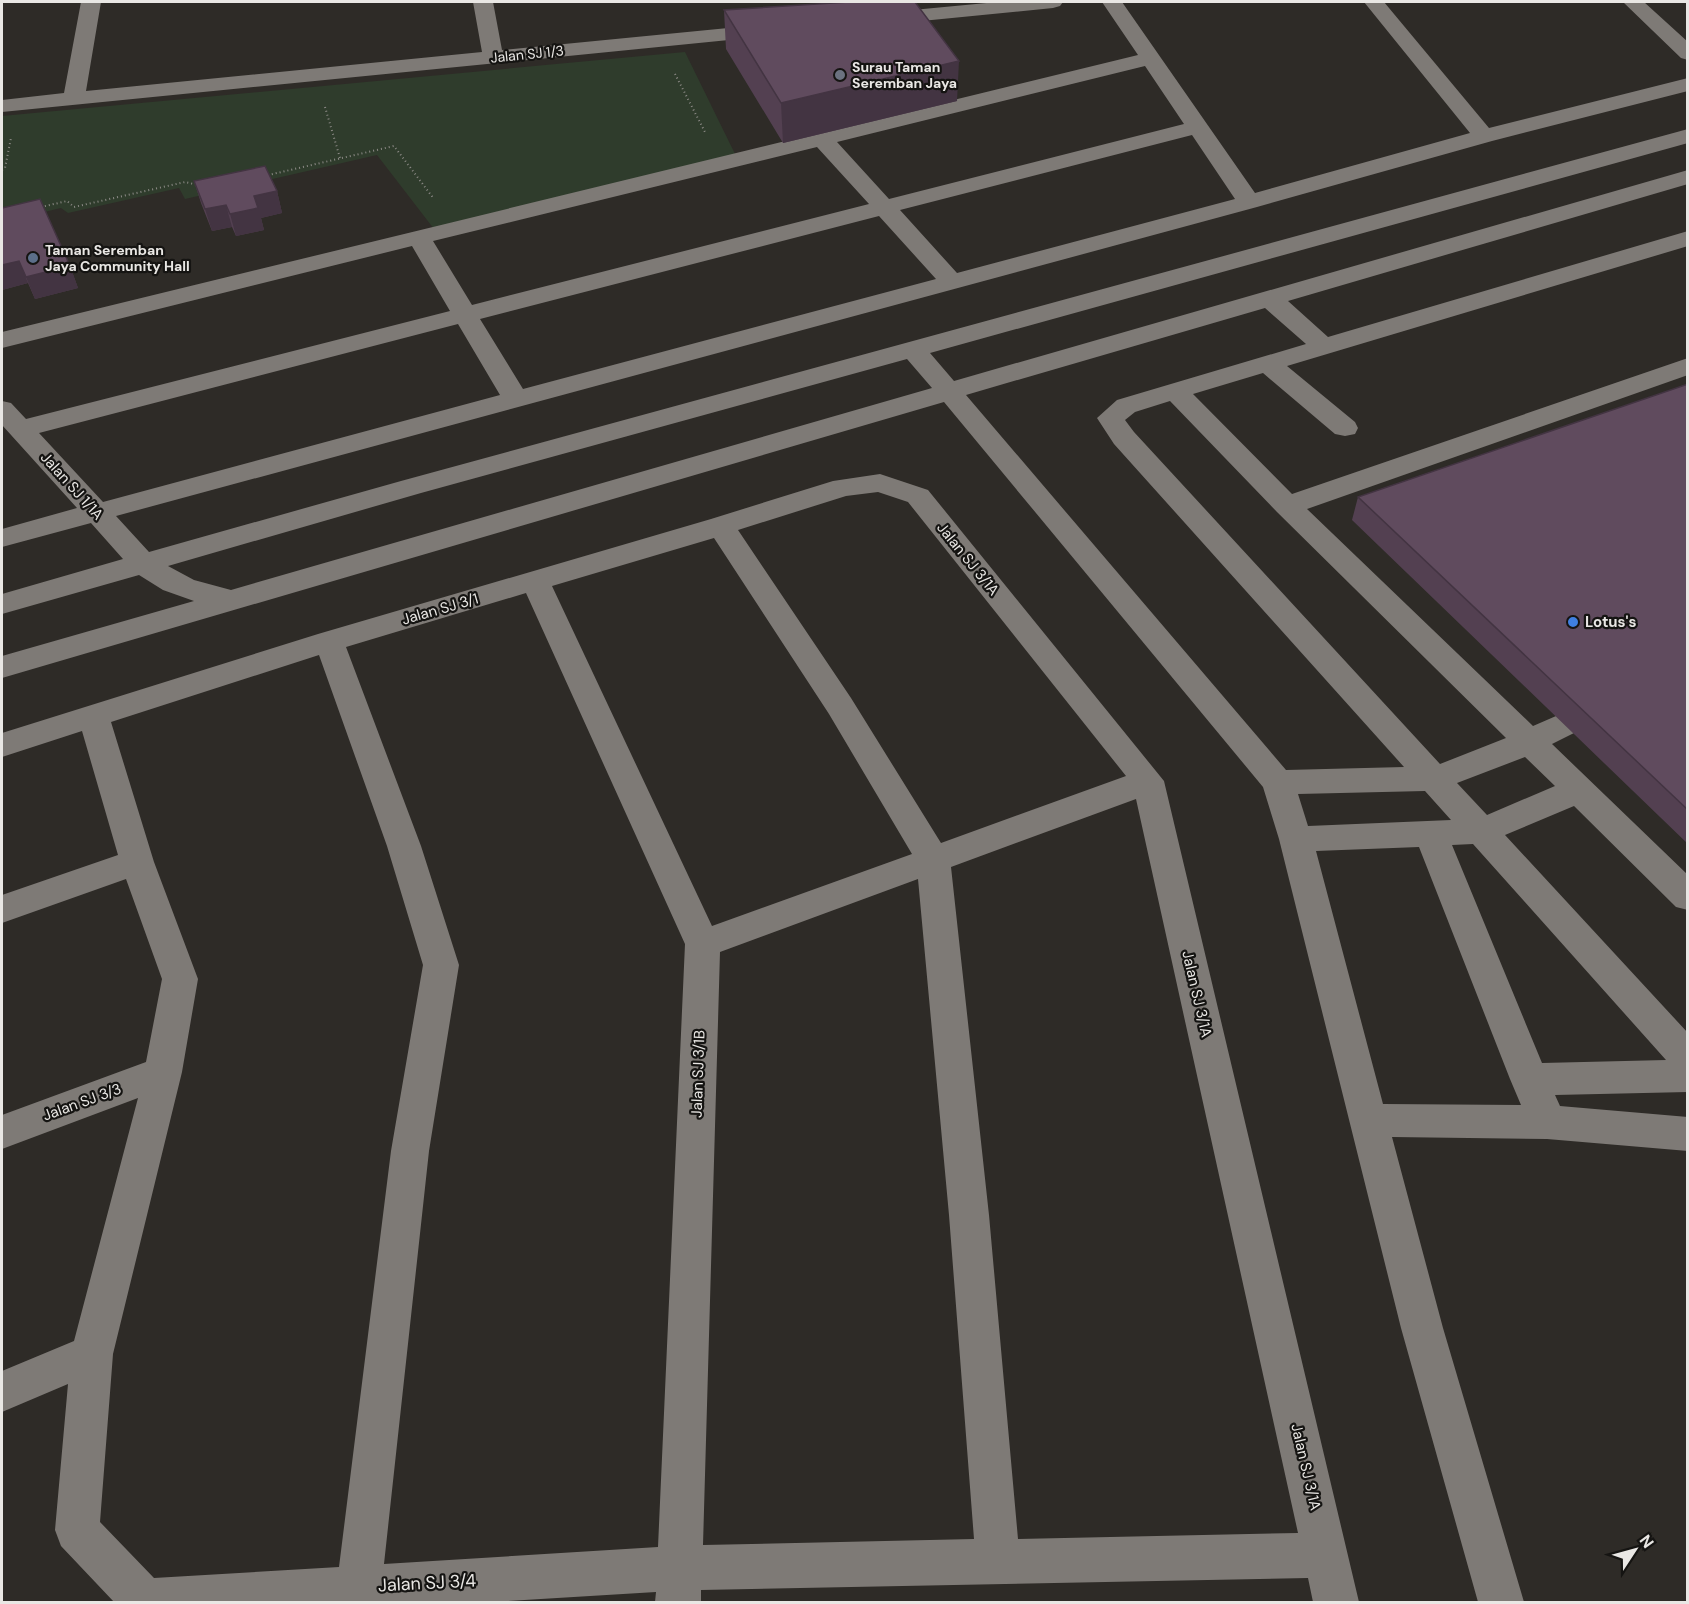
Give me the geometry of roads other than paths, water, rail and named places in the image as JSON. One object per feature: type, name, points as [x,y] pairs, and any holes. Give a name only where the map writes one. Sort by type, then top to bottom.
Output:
[{"type":"street","points":[[74,99],[91,2]]},
{"type":"street","points":[[483,2],[493,57]]},
{"type":"street","points":[[863,20],[1053,2]]},
{"type":"street","points":[[1112,2],[1249,202]]},
{"type":"street","points":[[1374,2],[1484,136]]},
{"type":"street","points":[[1633,2],[1688,54]]},
{"type":"street","name":"Jalan SJ 1/3","points":[[2,106],[493,57],[781,22]]},
{"type":"street","points":[[2,340],[1150,58]]},
{"type":"street","points":[[2,538],[1249,202],[1484,136],[1688,84]]},
{"type":"street","points":[[21,429],[1197,127]]},
{"type":"street","points":[[2,604],[434,480],[1688,136]]},
{"type":"street","points":[[822,139],[952,282]]},
{"type":"street","points":[[2,667],[1688,177]]},
{"type":"street","points":[[420,238],[516,399]]},
{"type":"street","points":[[1688,238],[1126,406],[1110,418],[1124,438],[1688,1059]]},
{"type":"street","points":[[1269,298],[1324,347]]},
{"type":"street","points":[[913,349],[1278,782],[1296,839],[1422,1328],[1501,1602]]},
{"type":"street","points":[[1268,364],[1345,428]]},
{"type":"street","points":[[1287,506],[1688,366]]},
{"type":"street","points":[[1176,392],[1287,506],[1688,897]]},
{"type":"street","name":"Jalan SJ 1/1A","points":[[2,409],[143,563],[162,579],[197,593],[231,600]]},
{"type":"street","name":"Jalan SJ 3/1","points":[[2,745],[94,718],[329,641],[535,582],[843,487],[880,483]]},
{"type":"street","name":"Jalan SJ 3/1A","points":[[880,483],[918,496],[1148,781],[1336,1602]]},
{"type":"street","points":[[721,526],[840,706],[933,859],[969,1215],[998,1562]]},
{"type":"street","name":"Jalan SJ 3/1B","points":[[535,582],[703,944],[678,1585]]},
{"type":"street","points":[[329,641],[404,846],[441,964],[410,1151],[359,1587]]},
{"type":"street","points":[[94,718],[137,862],[180,979],[163,1072],[92,1354],[77,1530],[143,1602]]},
{"type":"street","points":[[1278,782],[1435,779],[1529,742],[1563,725]]},
{"type":"street","points":[[703,944],[1148,781]]},
{"type":"street","points":[[1296,839],[1482,831],[1579,790]]},
{"type":"street","points":[[1430,832],[1547,1122]]},
{"type":"street","points":[[2,909],[137,862]]},
{"type":"street","name":"Jalan SJ 3/3","points":[[2,1132],[163,1072]]},
{"type":"street","points":[[1529,1079],[1688,1076]]},
{"type":"street","points":[[1370,1120],[1547,1122],[1688,1134]]},
{"type":"street","points":[[2,1391],[92,1354]]},
{"type":"street","name":"Jalan SJ 3/4","points":[[143,1602],[359,1587],[678,1585],[998,1562],[1326,1555]]},
{"type":"place","name":"Surau Taman Seremban Jaya","points":[[840,75]]},
{"type":"place","name":"Taman Seremban Jaya Community Hall","points":[[33,258]]},
{"type":"place","name":"Lotus's","points":[[1573,622]]}]
